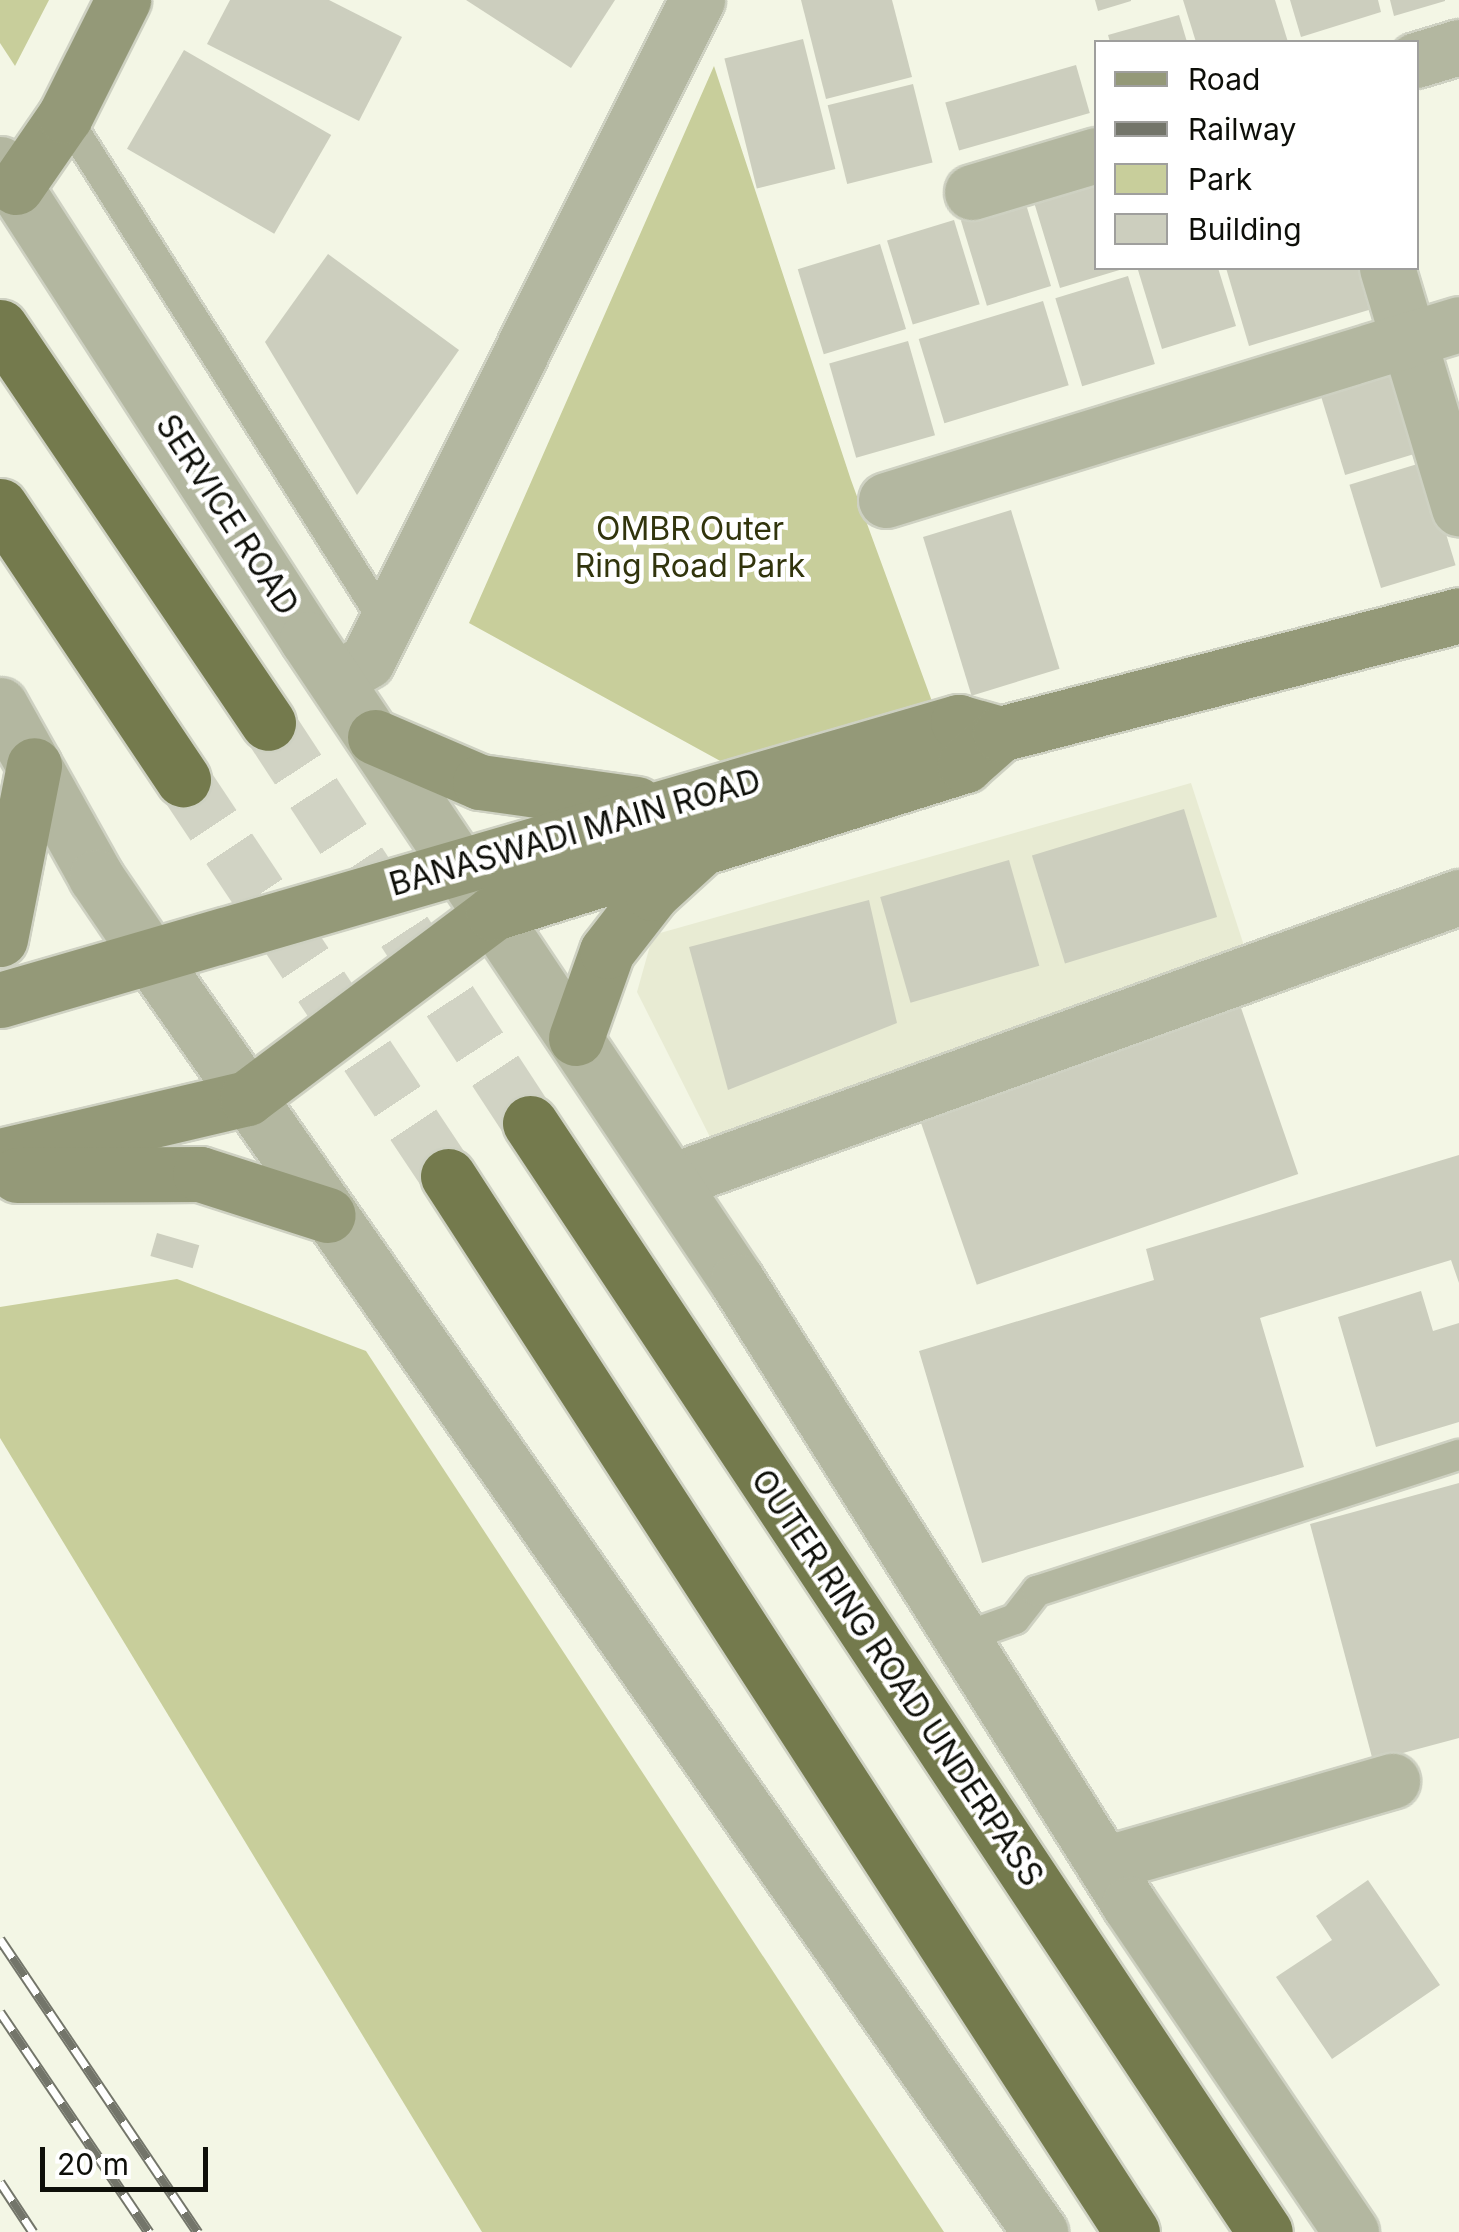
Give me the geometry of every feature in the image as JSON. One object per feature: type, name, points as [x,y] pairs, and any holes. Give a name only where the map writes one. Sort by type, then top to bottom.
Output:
[{"type":"highway","points":[[0,327],[268,723]]},
{"type":"highway","points":[[0,506],[183,779]]},
{"type":"highway","name":"OUTER RING ROAD UNDERPASS","points":[[530,1123],[1265,2232]]},
{"type":"highway","points":[[448,1176],[1132,2232]]},
{"type":"main road","points":[[8,175],[65,116],[122,0]]},
{"type":"main road","name":"BANASWADI MAIN ROAD","points":[[0,1000],[151,958],[458,863],[690,823],[964,765],[1000,734],[1459,615]]},
{"type":"main road","points":[[375,737],[480,782],[690,823],[652,893],[607,951],[576,1038]]},
{"type":"main road","points":[[0,938],[34,766]]},
{"type":"main road","name":"BANASWADI MAIN ROAD","points":[[247,1098],[494,913],[690,823]]},
{"type":"main road","points":[[0,1156],[247,1098]]},
{"type":"main road","points":[[0,1176],[200,1174],[328,1214]]},
{"type":"street","points":[[336,680],[367,662],[696,0]]},
{"type":"street","points":[[1419,59],[1459,48]]},
{"type":"street","points":[[972,192],[1094,156]]},
{"type":"street","name":"SERVICE ROAD","points":[[8,175],[336,680],[672,1182],[1104,1864],[1351,2232]]},
{"type":"street","points":[[1387,270],[1405,341],[1459,508]]},
{"type":"street","points":[[886,500],[1459,324]]},
{"type":"street","points":[[0,706],[151,958],[1040,2232]]},
{"type":"street","points":[[672,1182],[1459,897]]},
{"type":"street","points":[[1104,1864],[1392,1781]]},
{"type":"lane","points":[[65,116],[387,624]]},
{"type":"lane","points":[[962,1638],[1015,1619],[1037,1592],[1459,1455]]},
{"type":"shaded area","points":[[1191,783],[1248,958],[714,1145],[637,992],[653,935]]},
{"type":"green space","points":[[0,0],[49,0],[15,66],[0,43]]},
{"type":"green space","name":"OMBR Outer Ring Road Park","points":[[714,66],[851,480],[937,715],[744,774],[469,623]]},
{"type":"green space","points":[[177,1279],[366,1351],[944,2232],[482,2232],[0,1438],[0,1307]]},
{"type":"building","points":[[230,0],[329,0],[402,37],[359,121],[207,44]]},
{"type":"building","points":[[466,0],[615,0],[571,68]]},
{"type":"building","points":[[801,0],[892,0],[912,77],[826,99]]},
{"type":"building","points":[[1095,0],[1131,0],[1131,1],[1098,11]]},
{"type":"building","points":[[1183,0],[1275,0],[1287,40],[1195,40]]},
{"type":"building","points":[[1290,0],[1378,0],[1381,12],[1301,37]]},
{"type":"building","points":[[1390,0],[1445,0],[1445,1],[1394,16]]},
{"type":"building","points":[[1179,15],[1186,40],[1109,40],[1108,35]]},
{"type":"building","points":[[803,39],[835,169],[757,189],[724,59]]},
{"type":"building","points":[[184,50],[331,135],[274,234],[127,149]]},
{"type":"building","points":[[1076,65],[1090,113],[959,151],[945,102]]},
{"type":"building","points":[[913,84],[933,163],[847,184],[828,105]]},
{"type":"building","points":[[1094,170],[1094,270],[1119,270],[1060,288],[1030,189]]},
{"type":"building","points":[[1025,201],[1051,286],[987,306],[961,221]]},
{"type":"building","points":[[954,220],[980,304],[913,325],[887,240]]},
{"type":"building","points":[[880,244],[906,329],[824,354],[798,269]]},
{"type":"building","points":[[328,254],[459,350],[357,495],[265,342]]},
{"type":"building","points":[[1138,270],[1219,270],[1236,326],[1162,349]]},
{"type":"building","points":[[1227,270],[1361,270],[1372,309],[1249,346]]},
{"type":"building","points":[[1128,276],[1155,364],[1082,386],[1055,298]]},
{"type":"building","points":[[1043,301],[1069,385],[944,423],[919,339]]},
{"type":"building","points":[[908,341],[935,435],[856,458],[829,364]]},
{"type":"building","points":[[1393,358],[1422,452],[1345,475],[1316,381]]},
{"type":"building","points":[[1424,462],[1456,565],[1381,588],[1349,485]]},
{"type":"building","points":[[1011,510],[1060,669],[972,696],[923,537]]},
{"type":"building","points":[[1184,809],[1217,917],[1065,964],[1032,855]]},
{"type":"building","points":[[1009,860],[1039,966],[911,1003],[880,897]]},
{"type":"building","points":[[869,900],[897,1023],[728,1090],[689,947]]},
{"type":"building","points":[[1239,1002],[1298,1174],[977,1285],[918,1113]]},
{"type":"building","points":[[1459,1155],[1459,1283],[1451,1260],[1260,1318],[1304,1467],[982,1563],[919,1351],[1154,1280],[1146,1249]]},
{"type":"building","points":[[157,1233],[199,1245],[193,1268],[150,1256]]},
{"type":"building","points":[[1421,1291],[1433,1331],[1459,1323],[1459,1422],[1376,1447],[1338,1317]]},
{"type":"building","points":[[1459,1483],[1459,1738],[1373,1761],[1310,1524]]},
{"type":"building","points":[[1368,1880],[1440,1985],[1332,2059],[1276,1977],[1332,1940],[1316,1916]]},
{"type":"tunnel","points":[[268,723],[530,1123]]},
{"type":"tunnel","points":[[183,779],[448,1176]]},
{"type":"railway","points":[[0,1939],[198,2232]]},
{"type":"railway","points":[[0,2012],[149,2232]]},
{"type":"railway","points":[[0,2182],[33,2232]]}]
